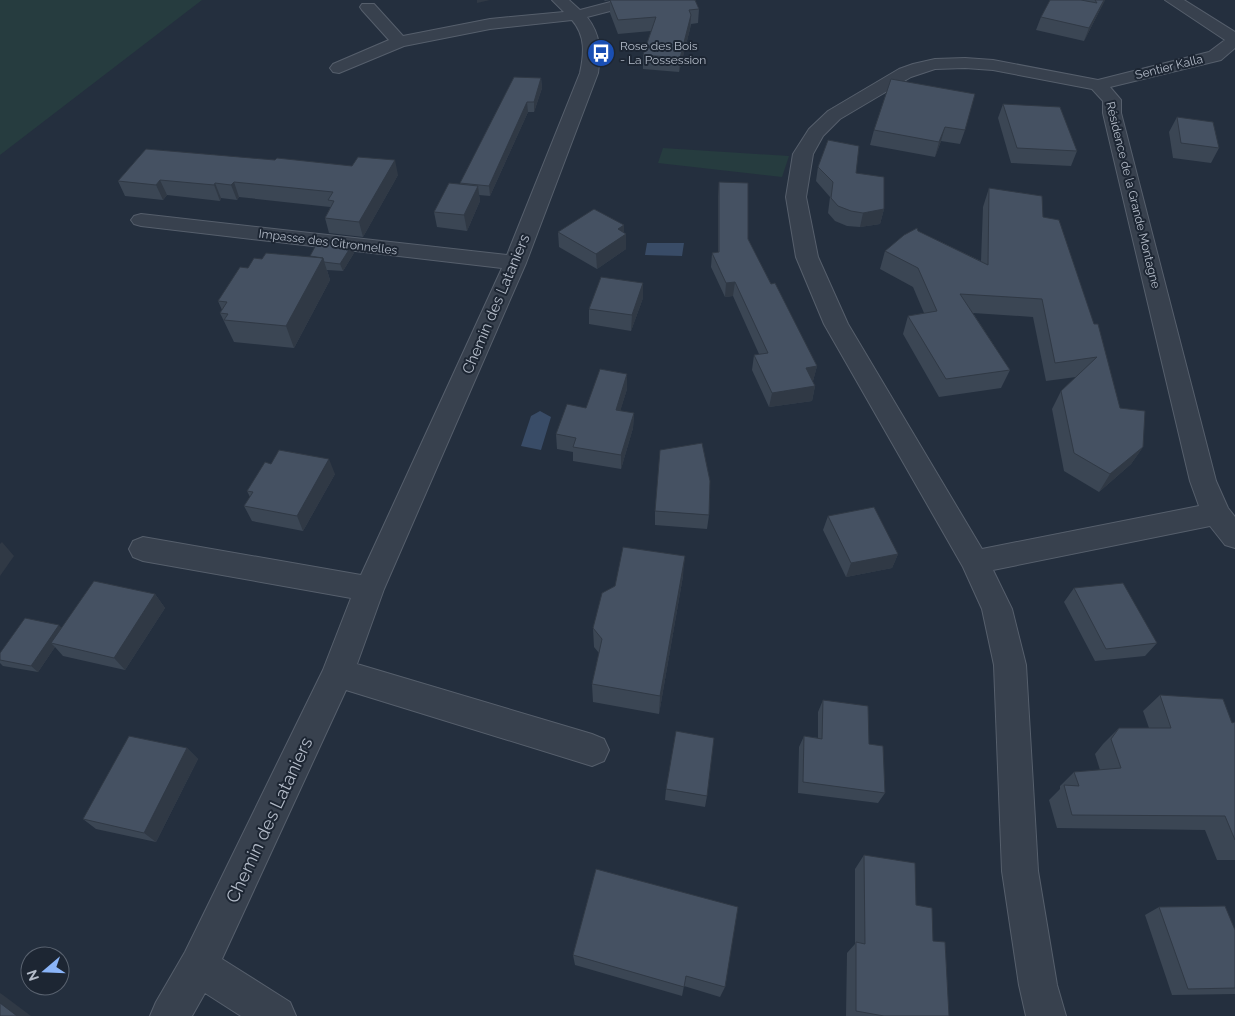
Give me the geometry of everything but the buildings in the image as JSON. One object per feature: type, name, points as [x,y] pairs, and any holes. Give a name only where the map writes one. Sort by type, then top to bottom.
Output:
[{"type":"street","points":[[339,68],[399,42],[569,7],[636,0]]},
{"type":"street","points":[[1174,0],[1235,40]]},
{"type":"street","points":[[368,7],[399,42]]},
{"type":"street","name":"Chemin des Lataniers","points":[[170,1016],[199,966],[338,673],[369,589],[515,263],[589,73],[593,53],[589,34],[584,23],[569,7]]},
{"type":"street","name":"Sentier Kalla","points":[[1098,85],[1168,66],[1215,56],[1235,40]]},
{"type":"street","name":"Résidence de la Grande Montagne","points":[[1046,1016],[1038,985],[1020,871],[1010,666],[997,609],[975,562],[836,324],[808,257],[796,197],[803,154],[816,133],[834,115],[905,73],[935,64],[965,63],[993,65],[1098,85],[1112,100],[1112,113],[1203,481],[1216,514],[1235,537]]},
{"type":"street","name":"Impasse des Citronnelles","points":[[141,220],[515,263]]},
{"type":"street","points":[[975,562],[1216,514]]},
{"type":"street","points":[[143,549],[369,589]]},
{"type":"street","points":[[338,673],[592,750]]},
{"type":"street","points":[[199,966],[276,1016]]},
{"type":"green space","points":[[0,0],[202,0],[0,155]]},
{"type":"green space","points":[[663,148],[789,156],[782,177],[658,163]]},
{"type":"water","points":[[647,243],[684,243],[682,256],[645,255]]},
{"type":"water","points":[[540,411],[551,417],[541,450],[521,446],[531,416]]},
{"type":"place","name":"Rose des Bois - La Possession","points":[[601,53]]}]
